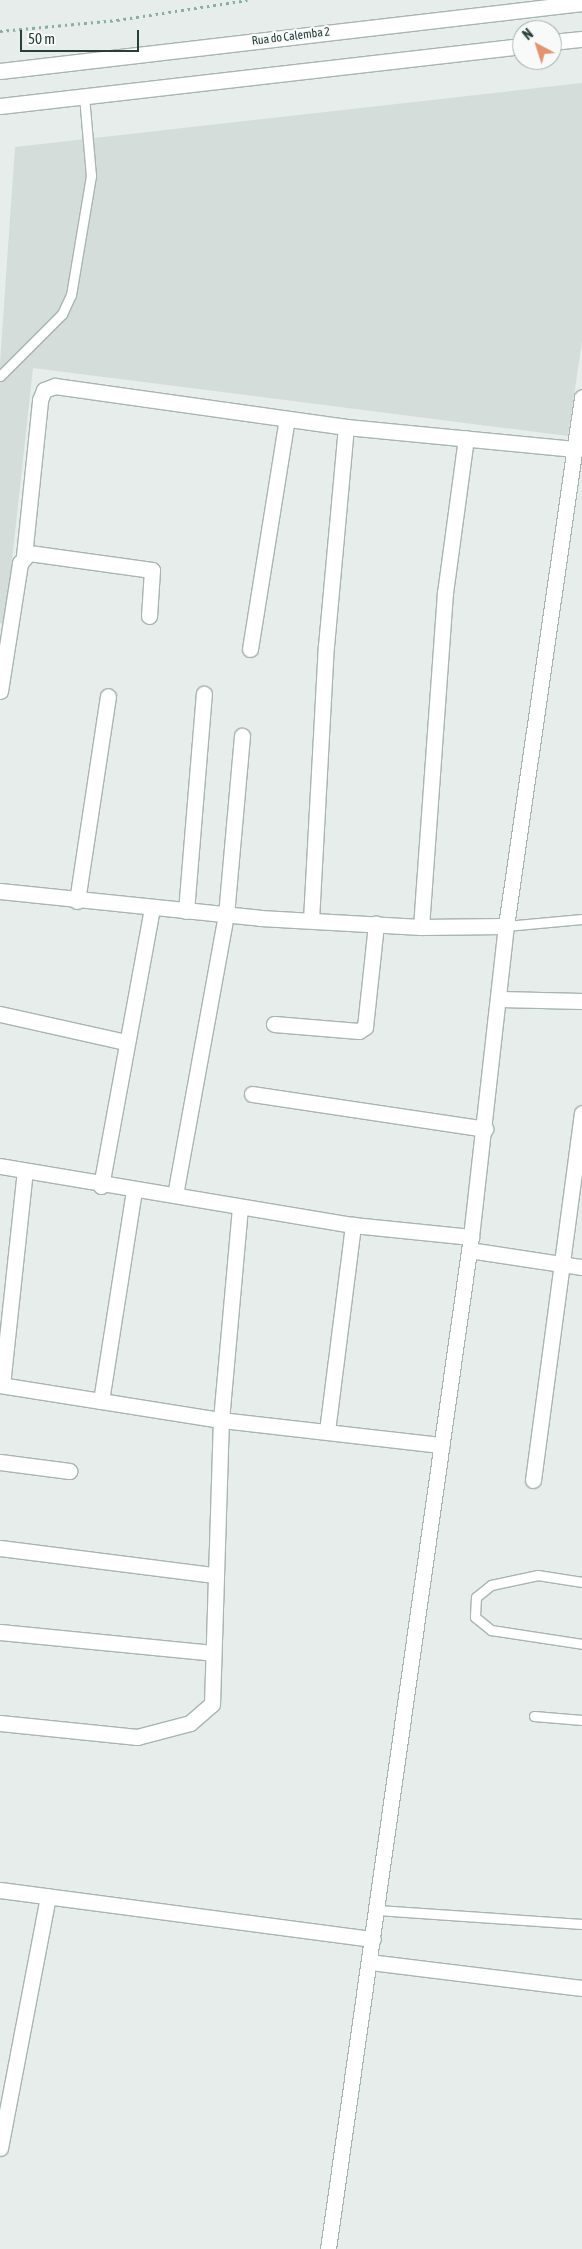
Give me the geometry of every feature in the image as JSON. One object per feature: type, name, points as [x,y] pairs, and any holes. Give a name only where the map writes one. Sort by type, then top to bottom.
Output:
[{"type":"street","name":"Rua do Calemba 2","points":[[0,71],[582,4]]},
{"type":"street","points":[[562,41],[582,39]]},
{"type":"street","points":[[0,106],[512,47]]},
{"type":"street","points":[[0,691],[5,630],[24,556],[44,390],[55,386],[346,427],[575,449]]},
{"type":"street","points":[[328,2249],[470,1244],[500,999],[506,926],[582,397]]},
{"type":"street","points":[[250,649],[287,418]]},
{"type":"street","points":[[311,920],[326,646],[346,427]]},
{"type":"street","points":[[421,927],[445,593],[466,438]]},
{"type":"street","points":[[24,556],[152,570],[149,616]]},
{"type":"street","points":[[186,911],[204,694]]},
{"type":"street","points":[[77,901],[108,696]]},
{"type":"street","points":[[175,1195],[226,915],[242,736]]},
{"type":"street","points":[[0,891],[152,909],[226,915],[421,927],[506,926]]},
{"type":"street","points":[[102,1186],[125,1042],[152,909]]},
{"type":"street","points":[[274,1024],[359,1031],[365,1027],[376,924]]},
{"type":"street","points":[[500,999],[582,1000]]},
{"type":"street","points":[[0,1014],[125,1042]]},
{"type":"street","points":[[252,1094],[485,1129]]},
{"type":"street","points":[[533,1480],[582,1113]]},
{"type":"street","points":[[0,1166],[102,1186],[175,1195],[470,1244],[582,1267]]},
{"type":"street","points":[[25,1171],[1,1385],[221,1420],[442,1445]]},
{"type":"street","points":[[102,1401],[134,1190]]},
{"type":"street","points":[[0,1723],[111,1737],[173,1730],[202,1717],[212,1704],[214,1575],[221,1420],[240,1207]]},
{"type":"street","points":[[327,1431],[353,1224]]},
{"type":"street","points":[[0,1462],[69,1471]]},
{"type":"street","points":[[0,1548],[214,1575]]},
{"type":"street","points":[[0,1632],[214,1654]]},
{"type":"street","points":[[0,1890],[373,1939]]},
{"type":"street","points":[[0,2148],[5,2104],[48,1897]]},
{"type":"street","points":[[370,1962],[582,1988]]},
{"type":"lane","points":[[0,376],[62,314],[71,295],[91,176],[84,96]]},
{"type":"lane","points":[[0,112],[24,103]]},
{"type":"lane","points":[[506,926],[582,919]]},
{"type":"lane","points":[[582,1582],[538,1575],[491,1585],[476,1597],[475,1617],[491,1630],[582,1644]]},
{"type":"lane","points":[[534,1716],[582,1720]]},
{"type":"lane","points":[[377,1910],[582,1924]]},
{"type":"path","points":[[0,30],[117,20],[247,0]]},
{"type":"shaded area","points":[[582,83],[582,341],[568,436],[33,368],[5,624],[0,623],[0,363],[15,147]]}]
